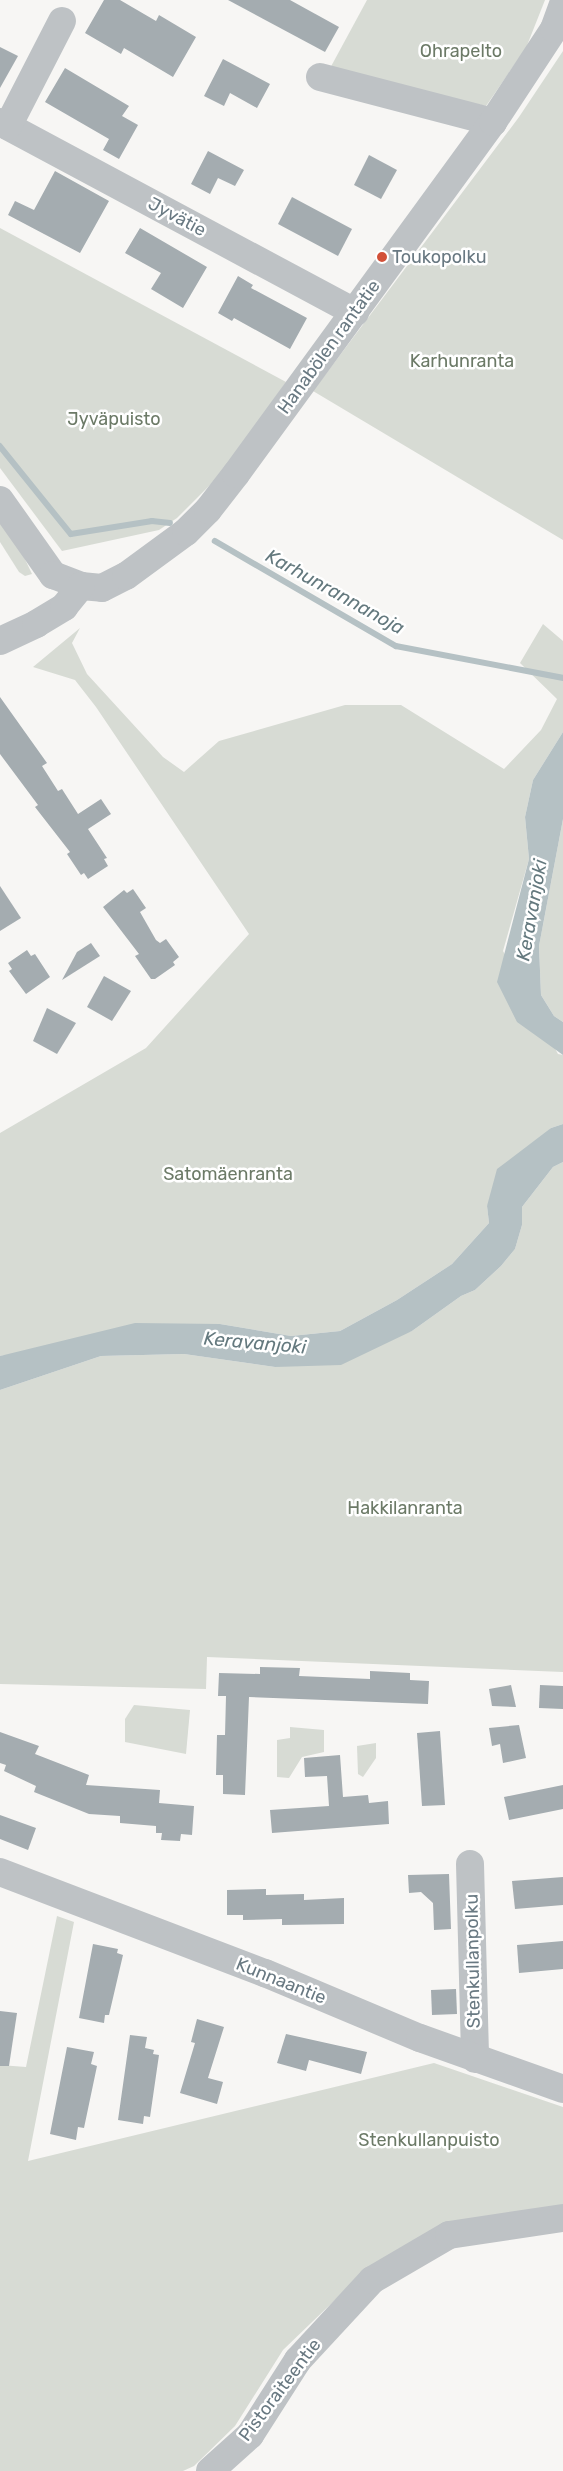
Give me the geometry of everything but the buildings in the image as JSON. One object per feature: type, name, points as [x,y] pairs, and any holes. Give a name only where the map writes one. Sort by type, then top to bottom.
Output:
[{"type":"street","name":"Hanabölen rantatie","points":[[82,586],[102,588],[140,568],[208,510],[493,122],[550,36],[563,4]]},
{"type":"street","points":[[4,124],[62,20]]},
{"type":"street","points":[[320,76],[493,122]]},
{"type":"street","name":"Jyvätie","points":[[4,124],[273,280],[355,312]]},
{"type":"street","points":[[0,500],[52,575],[82,586],[64,607],[36,624],[0,641]]},
{"type":"street","name":"Stenkullanpolku","points":[[470,1864],[475,2059]]},
{"type":"street","name":"Kunnaantie","points":[[0,1872],[265,1973],[475,2059],[563,2089]]},
{"type":"street","name":"Pistoraiteentie","points":[[210,2471],[250,2435],[298,2360],[372,2280],[449,2235],[563,2218]]},
{"type":"green space","name":"Ohrapelto","points":[[367,0],[545,0],[526,48],[486,106],[328,72]]},
{"type":"green space","name":"Karhunranta","points":[[563,51],[563,540],[313,391],[519,117]]},
{"type":"green space","name":"Jyväpuisto","points":[[0,228],[286,382],[224,471],[177,518],[159,530],[62,551],[0,468]]},
{"type":"green space","points":[[0,523],[23,555],[32,574],[25,576],[19,572],[0,542]]},
{"type":"green space","name":"Satomäenranta","points":[[543,624],[563,641],[563,732],[533,780],[525,817],[529,859],[503,951],[558,1054],[563,1055],[563,1124],[551,1128],[487,1206],[489,1223],[452,1264],[397,1300],[340,1331],[291,1336],[220,1324],[0,1356],[0,1133],[146,1048],[249,934],[96,707],[75,680],[33,667],[80,628],[72,643],[87,674],[163,757],[184,772],[219,741],[345,705],[401,705],[504,769],[541,730],[557,699],[520,663]]},
{"type":"green space","points":[[563,819],[563,1022],[554,1016],[541,995],[539,946]]},
{"type":"green space","name":"Hakkilanranta","points":[[563,1162],[563,1672],[207,1657],[206,1689],[0,1684],[0,1390],[101,1356],[184,1354],[275,1367],[412,1331],[461,1296],[475,1290],[501,1266],[515,1249],[522,1225],[522,1207],[553,1167]]},
{"type":"green space","points":[[134,1705],[190,1710],[186,1754],[125,1742],[125,1719]]},
{"type":"green space","points":[[290,1727],[324,1730],[324,1752],[302,1757],[289,1778],[277,1777],[277,1740],[290,1738]]},
{"type":"green space","points":[[376,1743],[376,1758],[363,1777],[358,1774],[357,1746]]},
{"type":"green space","name":"Stenkullanpuisto","points":[[57,1916],[74,1922],[28,2161],[434,2063],[563,2107],[563,2210],[365,2271],[283,2350],[235,2426],[194,2466],[183,2471],[0,2471],[0,2065],[26,2067]]},
{"type":"water","name":"Keravanjoki","points":[[563,732],[563,819],[539,946],[541,995],[554,1016],[563,1022],[563,1055],[517,1022],[497,982],[529,859],[525,817],[533,780]]},
{"type":"water","name":"Keravanjoki","points":[[563,1124],[563,1162],[553,1167],[522,1207],[522,1225],[515,1249],[501,1266],[475,1290],[461,1296],[412,1331],[341,1365],[275,1367],[184,1354],[101,1356],[0,1390],[0,1356],[135,1323],[220,1324],[291,1336],[340,1331],[397,1300],[452,1264],[489,1223],[487,1206],[497,1169],[551,1128]]},
{"type":"waterway","name":"Karhunrannanoja","points":[[0,446],[71,534],[152,521],[170,523]]},
{"type":"waterway","name":"Karhunrannanoja","points":[[215,541],[396,646],[563,678]]},
{"type":"place","name":"Toukopolku","points":[[382,257]]}]
